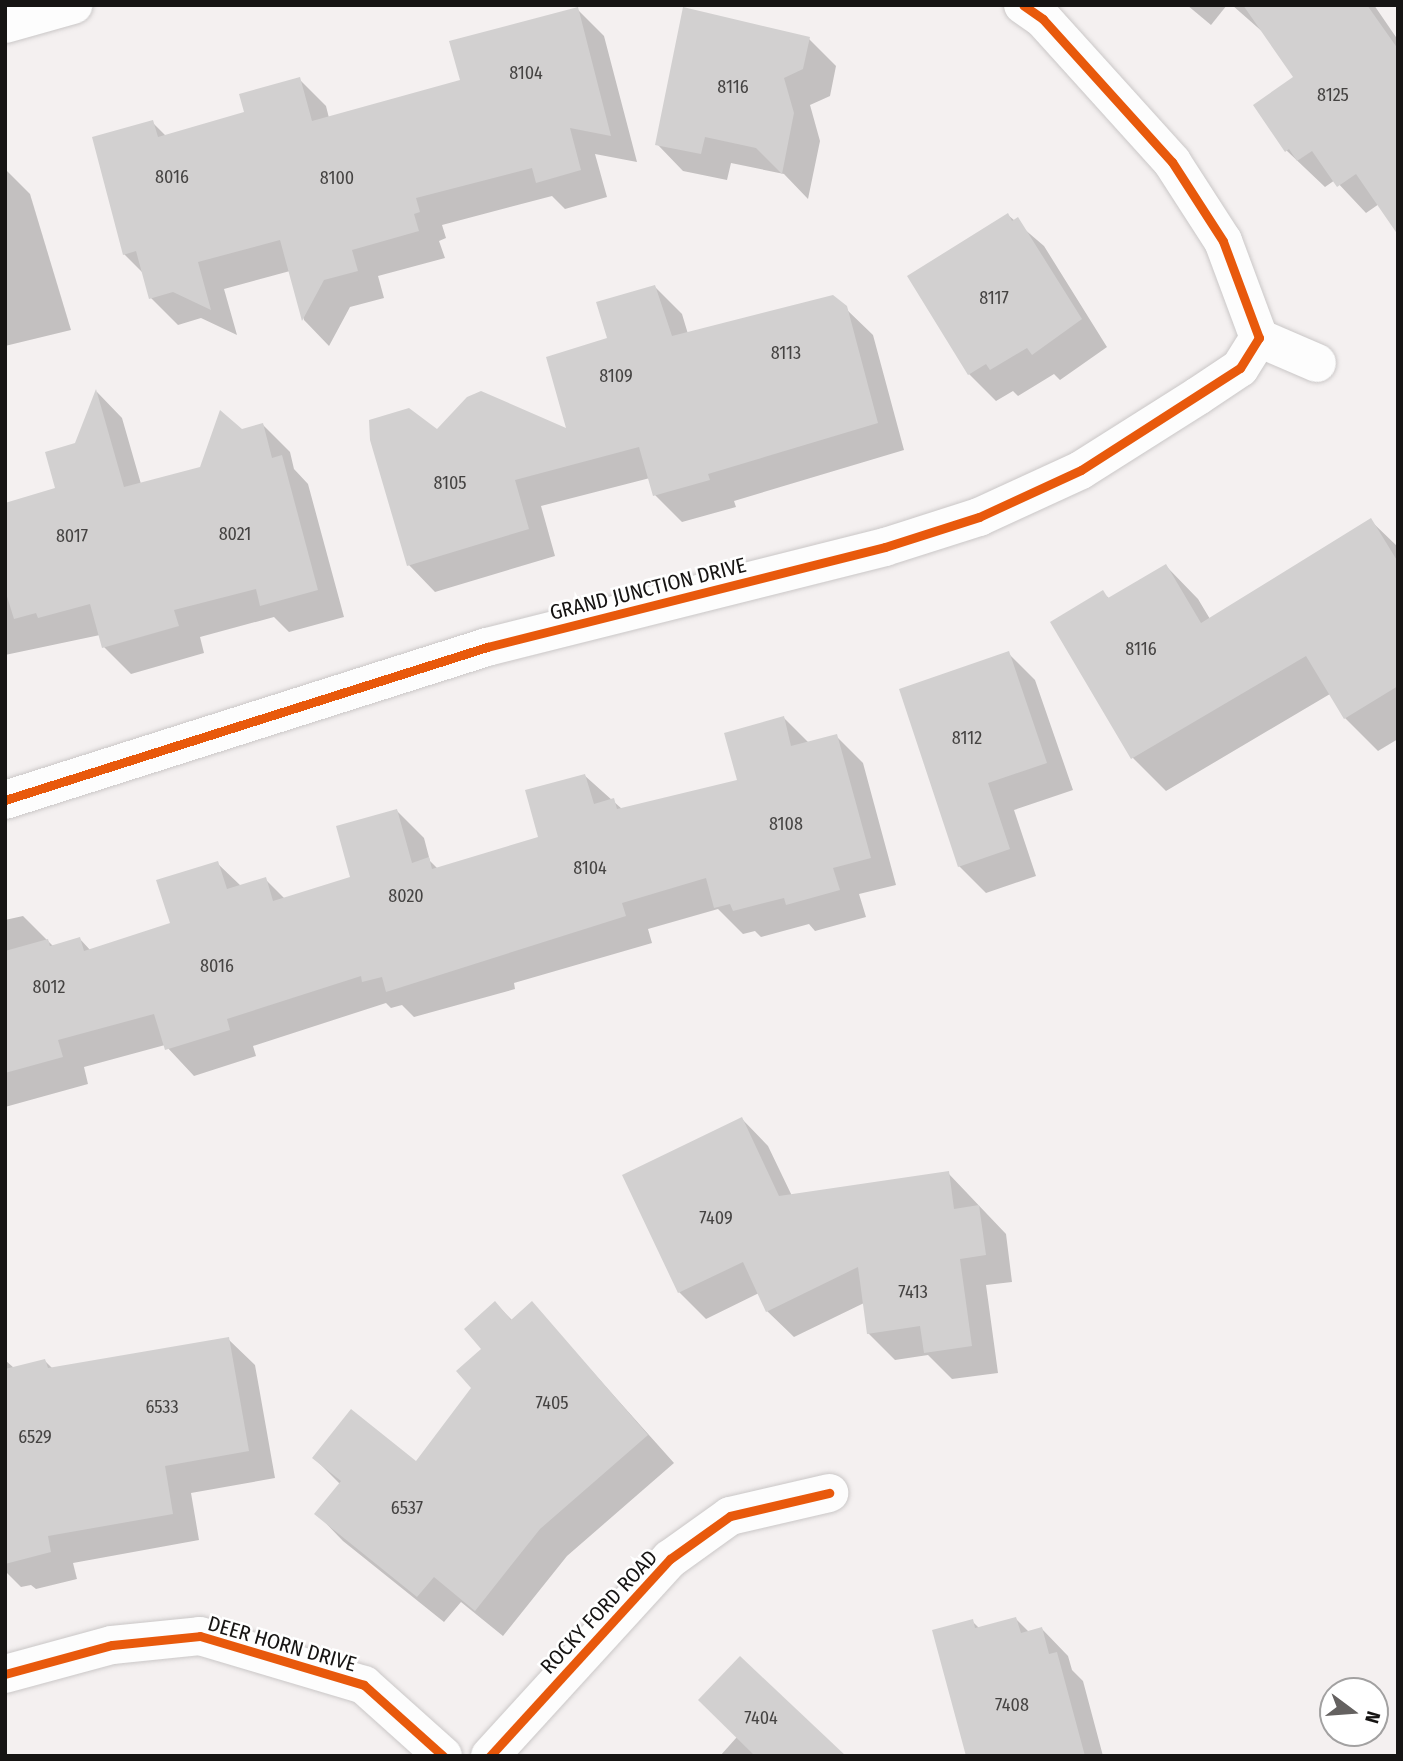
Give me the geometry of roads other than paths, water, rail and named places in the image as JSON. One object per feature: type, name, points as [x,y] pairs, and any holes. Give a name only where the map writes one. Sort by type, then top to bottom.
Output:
[{"type":"street","points":[[5,24],[73,5]]},
{"type":"street","points":[[1023,5],[1043,19],[1172,162],[1223,241],[1259,338],[1317,363]]},
{"type":"street","name":"GRAND JUNCTION DRIVE","points":[[5,800],[487,647],[885,547],[979,517],[1081,470],[1198,396],[1240,368],[1259,338]]},
{"type":"street","name":"ROCKY FORD ROAD","points":[[491,1756],[670,1559],[730,1516],[829,1493]]},
{"type":"street","name":"DEER HORN DRIVE","points":[[5,1674],[113,1645],[200,1636],[364,1685],[443,1756]]}]
